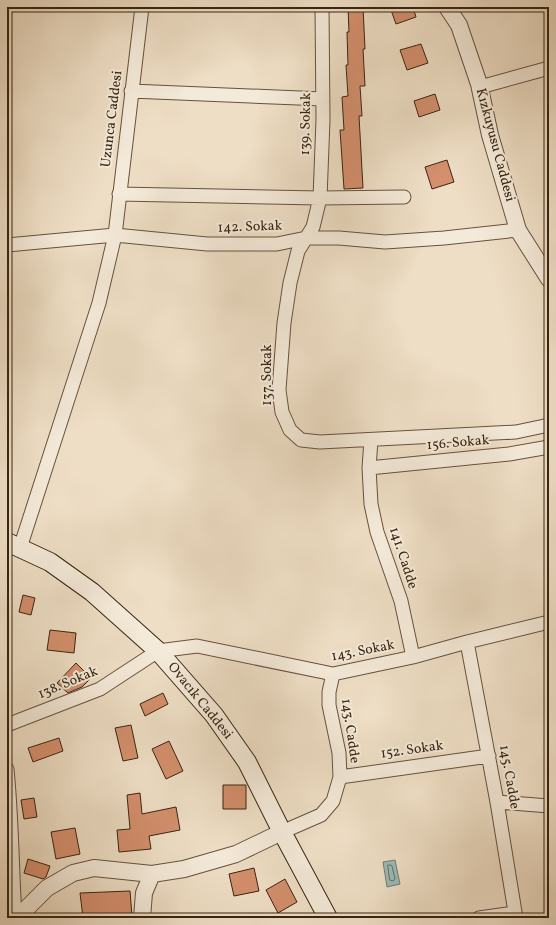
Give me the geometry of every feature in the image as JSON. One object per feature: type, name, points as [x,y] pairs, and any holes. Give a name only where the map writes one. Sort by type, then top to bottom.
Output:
[{"type":"main road","name":"Ovacık Caddesi","points":[[14,545],[50,562],[92,592],[158,650],[214,715],[247,762],[328,918]]},
{"type":"street","name":"Uzunca Caddesi","points":[[14,545],[99,303],[114,236],[142,7]]},
{"type":"street","name":"139. Sokak","points":[[306,238],[313,227],[320,198],[323,99],[322,7]]},
{"type":"street","name":"Kızkuyusu Caddesi","points":[[447,7],[459,25],[480,87],[490,135],[518,230],[549,279]]},
{"type":"street","points":[[480,87],[549,68]]},
{"type":"street","points":[[131,91],[323,99]]},
{"type":"street","points":[[119,194],[320,198],[404,197]]},
{"type":"street","name":"142. Sokak","points":[[7,245],[114,236],[207,244],[277,244],[306,238],[339,238],[386,242],[444,238],[518,230]]},
{"type":"street","name":"137. Sokak","points":[[306,238],[298,250],[290,283],[284,323],[280,390],[282,412],[290,430],[301,440],[320,442],[516,432],[549,425]]},
{"type":"street","name":"141. Cadde","points":[[371,440],[369,468],[371,504],[377,532],[401,601],[413,657]]},
{"type":"street","name":"156. Sokak","points":[[369,468],[509,454],[549,447]]},
{"type":"street","name":"143. Sokak","points":[[158,650],[197,646],[333,674],[413,657],[549,622]]},
{"type":"street","name":"145. Cadde","points":[[467,642],[489,756],[515,915]]},
{"type":"street","name":"138. Sokak","points":[[7,725],[100,689],[158,650]]},
{"type":"street","name":"143. Cadde","points":[[282,832],[321,815],[333,801],[340,777],[339,753],[329,705],[329,692],[333,674]]},
{"type":"street","name":"152. Sokak","points":[[340,777],[489,756]]},
{"type":"street","points":[[7,769],[11,808],[12,866],[16,918]]},
{"type":"street","points":[[497,802],[549,806]]},
{"type":"street","points":[[16,918],[47,888],[74,873],[94,868],[152,874],[184,869],[236,854],[282,832]]},
{"type":"street","points":[[142,918],[144,893],[152,874]]},
{"type":"street","points":[[478,918],[515,915]]},
{"type":"water","points":[[395,860],[400,884],[387,887],[383,862]]},
{"type":"building","points":[[348,7],[363,7],[365,86],[360,86],[362,116],[359,116],[363,188],[344,189],[340,130],[344,130],[342,97],[348,96],[346,65],[348,65]]},
{"type":"building","points":[[390,7],[413,7],[416,17],[396,24]]},
{"type":"building","points":[[421,44],[428,63],[407,70],[400,50]]},
{"type":"building","points":[[435,94],[440,110],[419,117],[414,101]]},
{"type":"building","points":[[447,160],[454,182],[432,189],[425,167]]},
{"type":"building","points":[[23,595],[35,598],[31,615],[19,612]]},
{"type":"building","points":[[50,630],[76,633],[74,653],[47,650]]},
{"type":"building","points":[[76,663],[91,678],[82,687],[68,693],[57,683]]},
{"type":"building","points":[[163,693],[168,704],[145,716],[140,704]]},
{"type":"building","points":[[131,725],[138,758],[123,761],[115,728]]},
{"type":"building","points":[[59,738],[63,751],[33,762],[28,748]]},
{"type":"building","points":[[169,741],[183,771],[166,779],[152,749]]},
{"type":"building","points":[[223,785],[246,785],[246,809],[223,809]]},
{"type":"building","points":[[140,793],[142,814],[176,807],[180,830],[149,836],[151,849],[119,852],[117,830],[130,829],[127,795]]},
{"type":"building","points":[[34,798],[37,817],[24,819],[21,800]]},
{"type":"building","points":[[75,828],[80,854],[56,859],[51,832]]},
{"type":"building","points":[[28,859],[50,866],[46,877],[43,879],[24,873]]},
{"type":"building","points":[[254,868],[259,891],[234,896],[229,874]]},
{"type":"building","points":[[285,879],[297,902],[278,913],[266,890]]},
{"type":"building","points":[[130,891],[132,916],[113,917],[113,915],[83,918],[80,893]]}]
